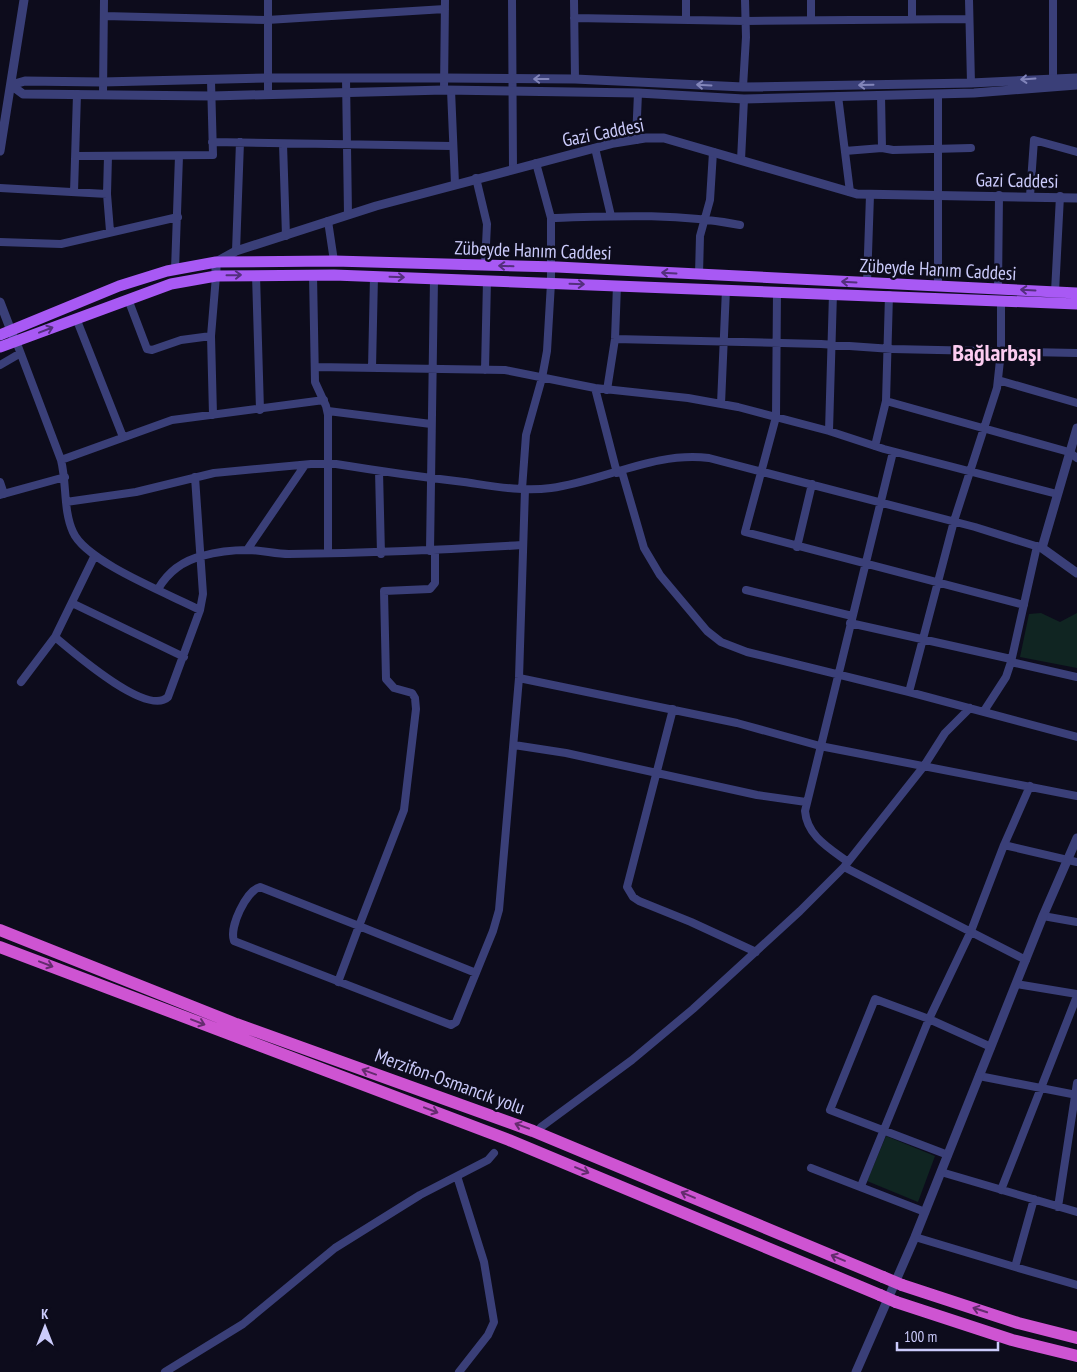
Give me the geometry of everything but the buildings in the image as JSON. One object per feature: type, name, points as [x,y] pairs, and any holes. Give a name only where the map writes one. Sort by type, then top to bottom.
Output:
[{"type":"highway","name":"Merzifon-Osmancık yolu","points":[[0,930],[236,1024],[533,1130],[902,1285],[1018,1323],[1077,1338]]},
{"type":"highway","name":"Merzifon-Osmancık yolu","points":[[0,947],[510,1140],[896,1302],[1012,1340],[1077,1356]]},
{"type":"main road","name":"Zübeyde Hanım Caddesi","points":[[9,336],[119,286],[175,270],[216,262],[334,261],[550,267],[938,286],[999,294],[1077,293]]},
{"type":"main road","points":[[0,347],[9,336],[76,318],[171,284],[216,276],[374,276],[889,296],[999,294],[1077,304]]},
{"type":"street","points":[[0,151],[24,0]]},
{"type":"street","points":[[103,94],[104,0]]},
{"type":"street","points":[[268,0],[268,95]]},
{"type":"street","points":[[445,0],[444,78],[447,90],[455,184]]},
{"type":"street","points":[[512,0],[513,169]]},
{"type":"street","points":[[574,0],[575,79]]},
{"type":"street","points":[[686,0],[686,20]]},
{"type":"street","points":[[743,87],[746,0]]},
{"type":"street","points":[[811,0],[811,20]]},
{"type":"street","points":[[912,0],[912,18]]},
{"type":"street","points":[[969,0],[971,83]]},
{"type":"street","points":[[1053,0],[1053,78]]},
{"type":"street","points":[[104,16],[267,20],[445,9]]},
{"type":"street","points":[[574,18],[746,21],[969,18]]},
{"type":"street","points":[[0,85],[11,85],[25,81],[102,82],[211,81],[269,78],[444,78],[575,79],[743,87],[971,83],[1077,78]]},
{"type":"street","points":[[346,78],[348,215]]},
{"type":"street","points":[[77,156],[213,155],[211,81]]},
{"type":"street","points":[[11,85],[23,94],[212,96],[447,90],[638,94],[744,99],[938,94],[1077,85]]},
{"type":"street","points":[[74,192],[77,156],[77,94]]},
{"type":"street","points":[[636,140],[638,94]]},
{"type":"street","points":[[938,94],[938,286]]},
{"type":"street","points":[[881,95],[882,148]]},
{"type":"street","points":[[838,96],[850,192]]},
{"type":"street","points":[[741,160],[744,99]]},
{"type":"street","name":"Gazi Caddesi","points":[[216,262],[236,251],[348,215],[476,178],[595,148],[636,140],[664,138],[850,192],[870,195],[999,195],[1077,198]]},
{"type":"street","points":[[1030,196],[1034,140],[1077,152]]},
{"type":"street","points":[[212,142],[346,146],[452,146]]},
{"type":"street","points":[[236,251],[235,227],[240,142]]},
{"type":"street","points":[[283,144],[286,236]]},
{"type":"street","points":[[595,148],[612,216]]},
{"type":"street","points":[[845,150],[971,148]]},
{"type":"street","points":[[699,274],[700,236],[703,218],[710,200],[712,152]]},
{"type":"street","points":[[108,156],[107,194],[110,231]]},
{"type":"street","points":[[175,270],[179,156]]},
{"type":"street","points":[[476,973],[260,887],[252,891],[233,924],[234,941],[451,1025],[456,1022],[476,973],[499,910],[520,678],[523,489],[526,435],[542,378],[547,350],[551,283],[551,218],[536,163]]},
{"type":"street","points":[[476,178],[487,224],[485,265]]},
{"type":"street","points":[[0,188],[107,194]]},
{"type":"street","points":[[867,283],[870,195]]},
{"type":"street","points":[[909,692],[954,521],[998,380],[1002,350],[999,294],[999,195]]},
{"type":"street","points":[[1055,292],[1060,196]]},
{"type":"street","points":[[551,218],[612,216],[703,218],[740,225]]},
{"type":"street","points":[[0,242],[61,244],[110,231],[178,217]]},
{"type":"street","points":[[328,221],[334,261]]},
{"type":"street","points":[[213,415],[211,336],[216,262]]},
{"type":"street","points":[[256,275],[260,410]]},
{"type":"street","points":[[313,275],[315,382],[328,411],[328,552]]},
{"type":"street","points":[[372,368],[374,276]]},
{"type":"street","points":[[338,982],[404,810],[416,709],[415,698],[412,693],[394,688],[386,679],[384,591],[425,591],[432,588],[435,583],[430,478],[434,278]]},
{"type":"street","points":[[486,370],[488,280]]},
{"type":"street","points":[[607,390],[615,339],[617,285]]},
{"type":"street","points":[[721,404],[726,289]]},
{"type":"street","points":[[777,291],[776,417],[745,532],[937,584],[1024,605]]},
{"type":"street","points":[[829,431],[833,293]]},
{"type":"street","points":[[875,446],[886,401],[889,296]]},
{"type":"street","points":[[128,299],[147,349],[152,350],[190,338],[211,336]]},
{"type":"street","points":[[0,302],[9,336],[19,354],[61,460],[66,478],[66,502],[75,537],[94,557],[200,610]]},
{"type":"street","points":[[76,318],[123,437]]},
{"type":"street","points":[[615,339],[832,345],[888,349],[1077,352]]},
{"type":"street","points":[[0,365],[19,354]]},
{"type":"street","points":[[315,367],[505,370],[607,390],[688,398],[776,417],[829,431],[893,452],[1057,494]]},
{"type":"street","points":[[998,380],[1077,403]]},
{"type":"street","points":[[595,388],[620,472],[649,557],[663,579],[707,632],[721,642],[738,650],[836,673],[1077,737]]},
{"type":"street","points":[[61,460],[172,420],[260,410],[324,400]]},
{"type":"street","points":[[886,401],[1069,452],[1077,458]]},
{"type":"street","points":[[328,411],[431,424]]},
{"type":"street","points":[[984,711],[1006,676],[1011,661],[1040,547],[1077,428]]},
{"type":"street","points":[[893,452],[879,501],[866,565],[836,673],[806,802],[805,818],[810,830],[846,864],[1026,960]]},
{"type":"street","points":[[66,502],[136,492],[214,472],[327,464],[523,489],[549,489],[620,472],[659,459],[690,455],[762,471],[954,521],[1040,547],[1077,572]]},
{"type":"street","points":[[247,550],[305,465]]},
{"type":"street","points":[[379,471],[381,554]]},
{"type":"street","points":[[55,637],[109,680],[157,702],[168,697],[200,610],[203,594],[202,556],[195,477]]},
{"type":"street","points":[[0,482],[2,495],[66,478]]},
{"type":"street","points":[[797,547],[812,484]]},
{"type":"street","points":[[158,589],[170,572],[202,556],[247,550],[288,554],[328,552],[381,554],[522,546]]},
{"type":"street","points":[[22,682],[55,637],[94,557]]},
{"type":"street","points":[[746,590],[851,620],[1077,677]]},
{"type":"street","points":[[72,603],[184,656]]},
{"type":"street","points":[[520,678],[673,708],[738,723],[820,746],[1077,796]]},
{"type":"street","points":[[673,708],[627,887],[638,902],[691,922],[756,952]]},
{"type":"street","points":[[541,1126],[632,1060],[756,952],[846,864],[924,766],[945,734],[970,708]]},
{"type":"street","points":[[514,745],[566,753],[757,795],[806,802]]},
{"type":"street","points":[[860,1186],[929,1019],[971,931],[1004,845],[1030,786]]},
{"type":"street","points":[[856,1372],[915,1237],[1043,916],[1072,861],[1077,838]]},
{"type":"street","points":[[1004,845],[1072,861]]},
{"type":"street","points":[[1043,916],[1077,922]]},
{"type":"street","points":[[1001,1190],[1077,995],[1016,984]]},
{"type":"street","points":[[948,1155],[830,1110],[875,999],[929,1019],[991,1047]]},
{"type":"street","points":[[979,1076],[1076,1094]]},
{"type":"street","points":[[1058,1207],[1077,1083]]},
{"type":"street","points":[[165,1372],[242,1324],[335,1248],[408,1202],[488,1160],[494,1153]]},
{"type":"street","points":[[811,1168],[925,1212]]},
{"type":"street","points":[[941,1172],[1077,1212]]},
{"type":"street","points":[[457,1176],[484,1262],[494,1322],[488,1335],[459,1372]]},
{"type":"street","points":[[1014,1267],[1034,1200]]},
{"type":"street","points":[[915,1237],[1077,1285]]},
{"type":"green space","points":[[1041,613],[1060,622],[1077,613],[1077,668],[1020,657],[1029,614]]},
{"type":"green space","points":[[886,1136],[935,1156],[918,1202],[867,1181]]},
{"type":"district","name":"Bağlarbaşı","points":[[997,352]]}]
